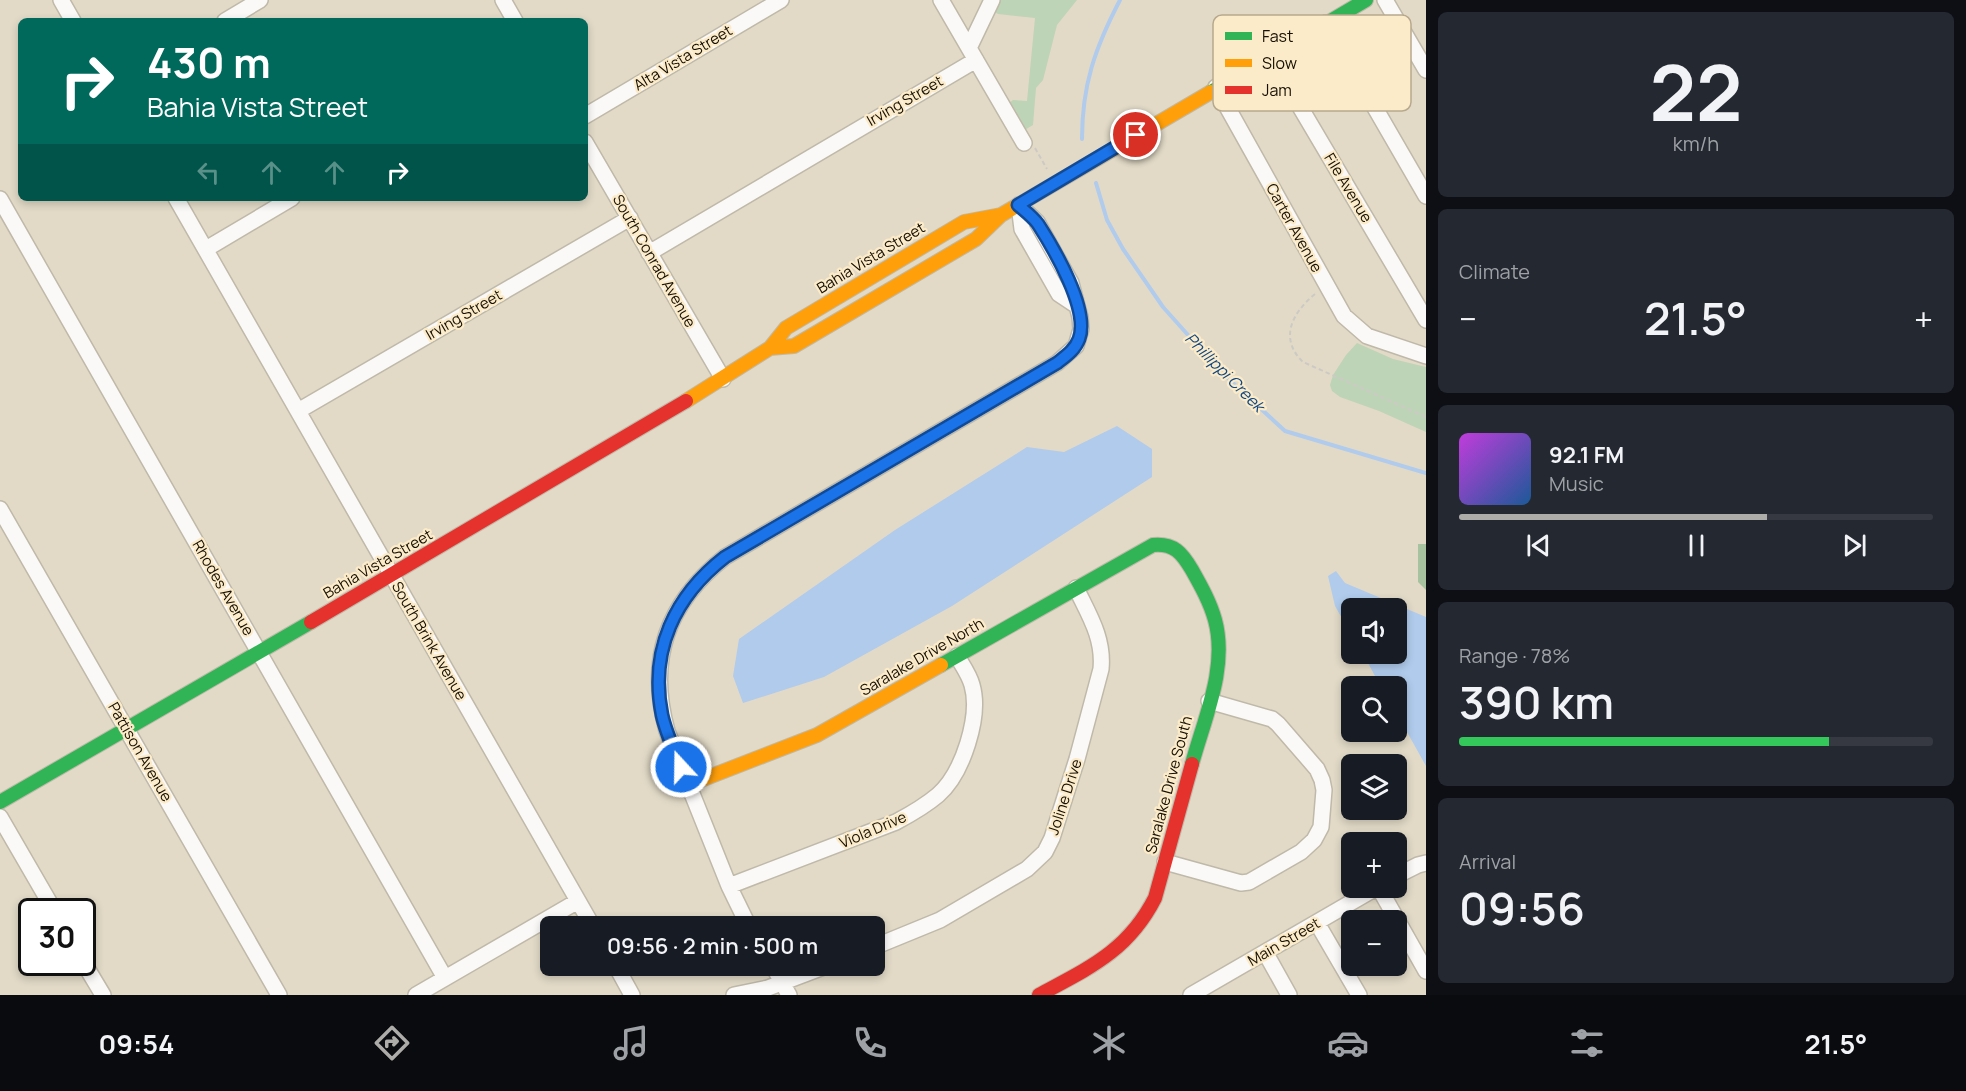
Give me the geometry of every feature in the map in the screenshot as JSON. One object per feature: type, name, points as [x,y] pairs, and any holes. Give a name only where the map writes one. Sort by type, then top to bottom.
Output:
[{"type":"street","points":[[61,0],[71,18]]},
{"type":"street","points":[[230,18],[260,0]]},
{"type":"street","points":[[504,0],[513,18]]},
{"type":"street","name":"Alta Vista Street","points":[[588,114],[782,0]]},
{"type":"street","points":[[941,0],[1022,140]]},
{"type":"street","points":[[972,54],[992,0]]},
{"type":"street","name":"Bahia Vista Street","points":[[1340,15],[1366,0]]},
{"type":"street","points":[[1386,0],[1395,15]]},
{"type":"street","points":[[1411,44],[1426,70]]},
{"type":"street","name":"Irving Street","points":[[649,253],[972,54]]},
{"type":"street","name":"Bahia Vista Street","points":[[770,348],[794,346],[976,239],[1001,215],[1213,89]]},
{"type":"street","name":"Carter Avenue","points":[[1229,111],[1337,306],[1352,324],[1367,336],[1426,356]]},
{"type":"street","name":"File Avenue","points":[[1302,111],[1426,320]]},
{"type":"street","points":[[1377,111],[1426,195]]},
{"type":"street","name":"South Conrad Avenue","points":[[588,147],[723,379]]},
{"type":"street","name":"Rhodes Avenue","points":[[0,199],[445,978]]},
{"type":"street","name":"South Brink Avenue","points":[[178,201],[587,916]]},
{"type":"street","points":[[206,249],[287,201]]},
{"type":"street","points":[[742,916],[688,785],[663,716],[659,675],[671,621],[693,586],[725,557],[1057,363],[1076,346],[1080,338],[1081,323],[1071,283],[1037,222],[1018,205]]},
{"type":"street","name":"Bahia Vista Street","points":[[0,802],[392,575],[723,379],[770,348],[786,328],[964,222],[1001,215]]},
{"type":"street","name":"Irving Street","points":[[298,411],[630,218]]},
{"type":"street","name":"Pattison Avenue","points":[[0,509],[279,995]]},
{"type":"street","name":"Saralake Drive North","points":[[688,785],[817,735],[1153,545],[1166,543]]},
{"type":"street","name":"Saralake Drive South","points":[[1039,995],[1115,951],[1131,936],[1150,909],[1165,862],[1209,701],[1218,654],[1215,618],[1206,596],[1183,555],[1174,546],[1166,543]]},
{"type":"street","name":"Joline Drive","points":[[885,942],[940,920],[1027,869],[1045,852],[1053,838],[1101,669],[1102,657],[1098,634],[1076,588]]},
{"type":"street","name":"Viola Drive","points":[[729,886],[896,822],[919,810],[940,794],[962,757],[970,736],[975,706],[972,684],[957,656]]},
{"type":"street","points":[[1165,862],[1241,883],[1249,882],[1301,852],[1314,840],[1321,827],[1324,790],[1322,780],[1317,769],[1278,723],[1264,716],[1209,701]]},
{"type":"street","points":[[0,817],[47,898]]},
{"type":"street","points":[[1407,871],[1425,863]]},
{"type":"street","name":"Main Street","points":[[1191,995],[1217,989],[1265,952],[1360,898]]},
{"type":"street","points":[[1383,898],[1426,971]]},
{"type":"street","points":[[416,995],[578,901]]},
{"type":"street","points":[[1317,923],[1359,995]]},
{"type":"street","points":[[1265,952],[1289,995]]},
{"type":"street","points":[[92,976],[103,995]]},
{"type":"street","points":[[622,976],[632,995]]},
{"type":"street","points":[[734,995],[786,989],[809,976]]},
{"type":"path","points":[[1022,140],[1027,134],[1058,181]]},
{"type":"path","points":[[1326,287],[1307,300],[1292,324],[1290,340],[1298,357],[1303,362],[1426,417]]},
{"type":"green space","points":[[998,0],[1077,0],[1057,25],[1043,80],[1036,88],[1033,125],[1023,131],[1008,104],[1013,100],[1027,101],[1035,18],[998,14],[993,11]]},
{"type":"green space","points":[[1357,343],[1393,359],[1426,367],[1426,432],[1340,397],[1332,391],[1330,385],[1333,375]]},
{"type":"green space","points":[[1418,544],[1426,544],[1426,590],[1418,582]]},
{"type":"water","points":[[1117,426],[1152,449],[1152,477],[952,606],[824,677],[743,703],[733,676],[739,639],[895,530],[1027,447],[1064,452]]},
{"type":"water","points":[[1336,571],[1345,583],[1381,598],[1341,598],[1341,616],[1335,606],[1328,576]]},
{"type":"water","points":[[1407,609],[1426,617],[1426,766],[1407,732],[1407,676],[1375,676],[1368,664],[1407,664]]},
{"type":"waterway","name":"Phillippi Creek","points":[[1082,139],[1087,84],[1097,51],[1120,0]]},
{"type":"waterway","name":"Phillippi Creek","points":[[1096,183],[1107,220],[1123,249],[1163,307],[1222,373],[1285,431],[1426,473]]},
{"type":"traffic: fast","points":[[1341,15],[1366,0]]},
{"type":"traffic: fast","points":[[941,665],[1153,545],[1167,546],[1177,550],[1185,559],[1202,588],[1213,613],[1218,638],[1217,675],[1192,764]]},
{"type":"traffic: fast","points":[[0,802],[311,622]]},
{"type":"traffic: slow","points":[[770,348],[794,346],[976,239],[1001,215],[1211,92]]},
{"type":"traffic: slow","points":[[686,401],[770,348],[786,328],[964,222],[1001,215]]},
{"type":"traffic: slow","points":[[688,785],[817,735],[941,665]]},
{"type":"traffic: jam","points":[[311,622],[686,401]]},
{"type":"traffic: jam","points":[[1039,995],[1106,956],[1133,932],[1144,916],[1155,898],[1192,764]]},
{"type":"route","points":[[681,767],[667,731],[660,704],[659,675],[671,621],[693,586],[725,557],[1068,355],[1076,346],[1081,329],[1071,283],[1037,222],[1018,205],[1136,135]]}]
